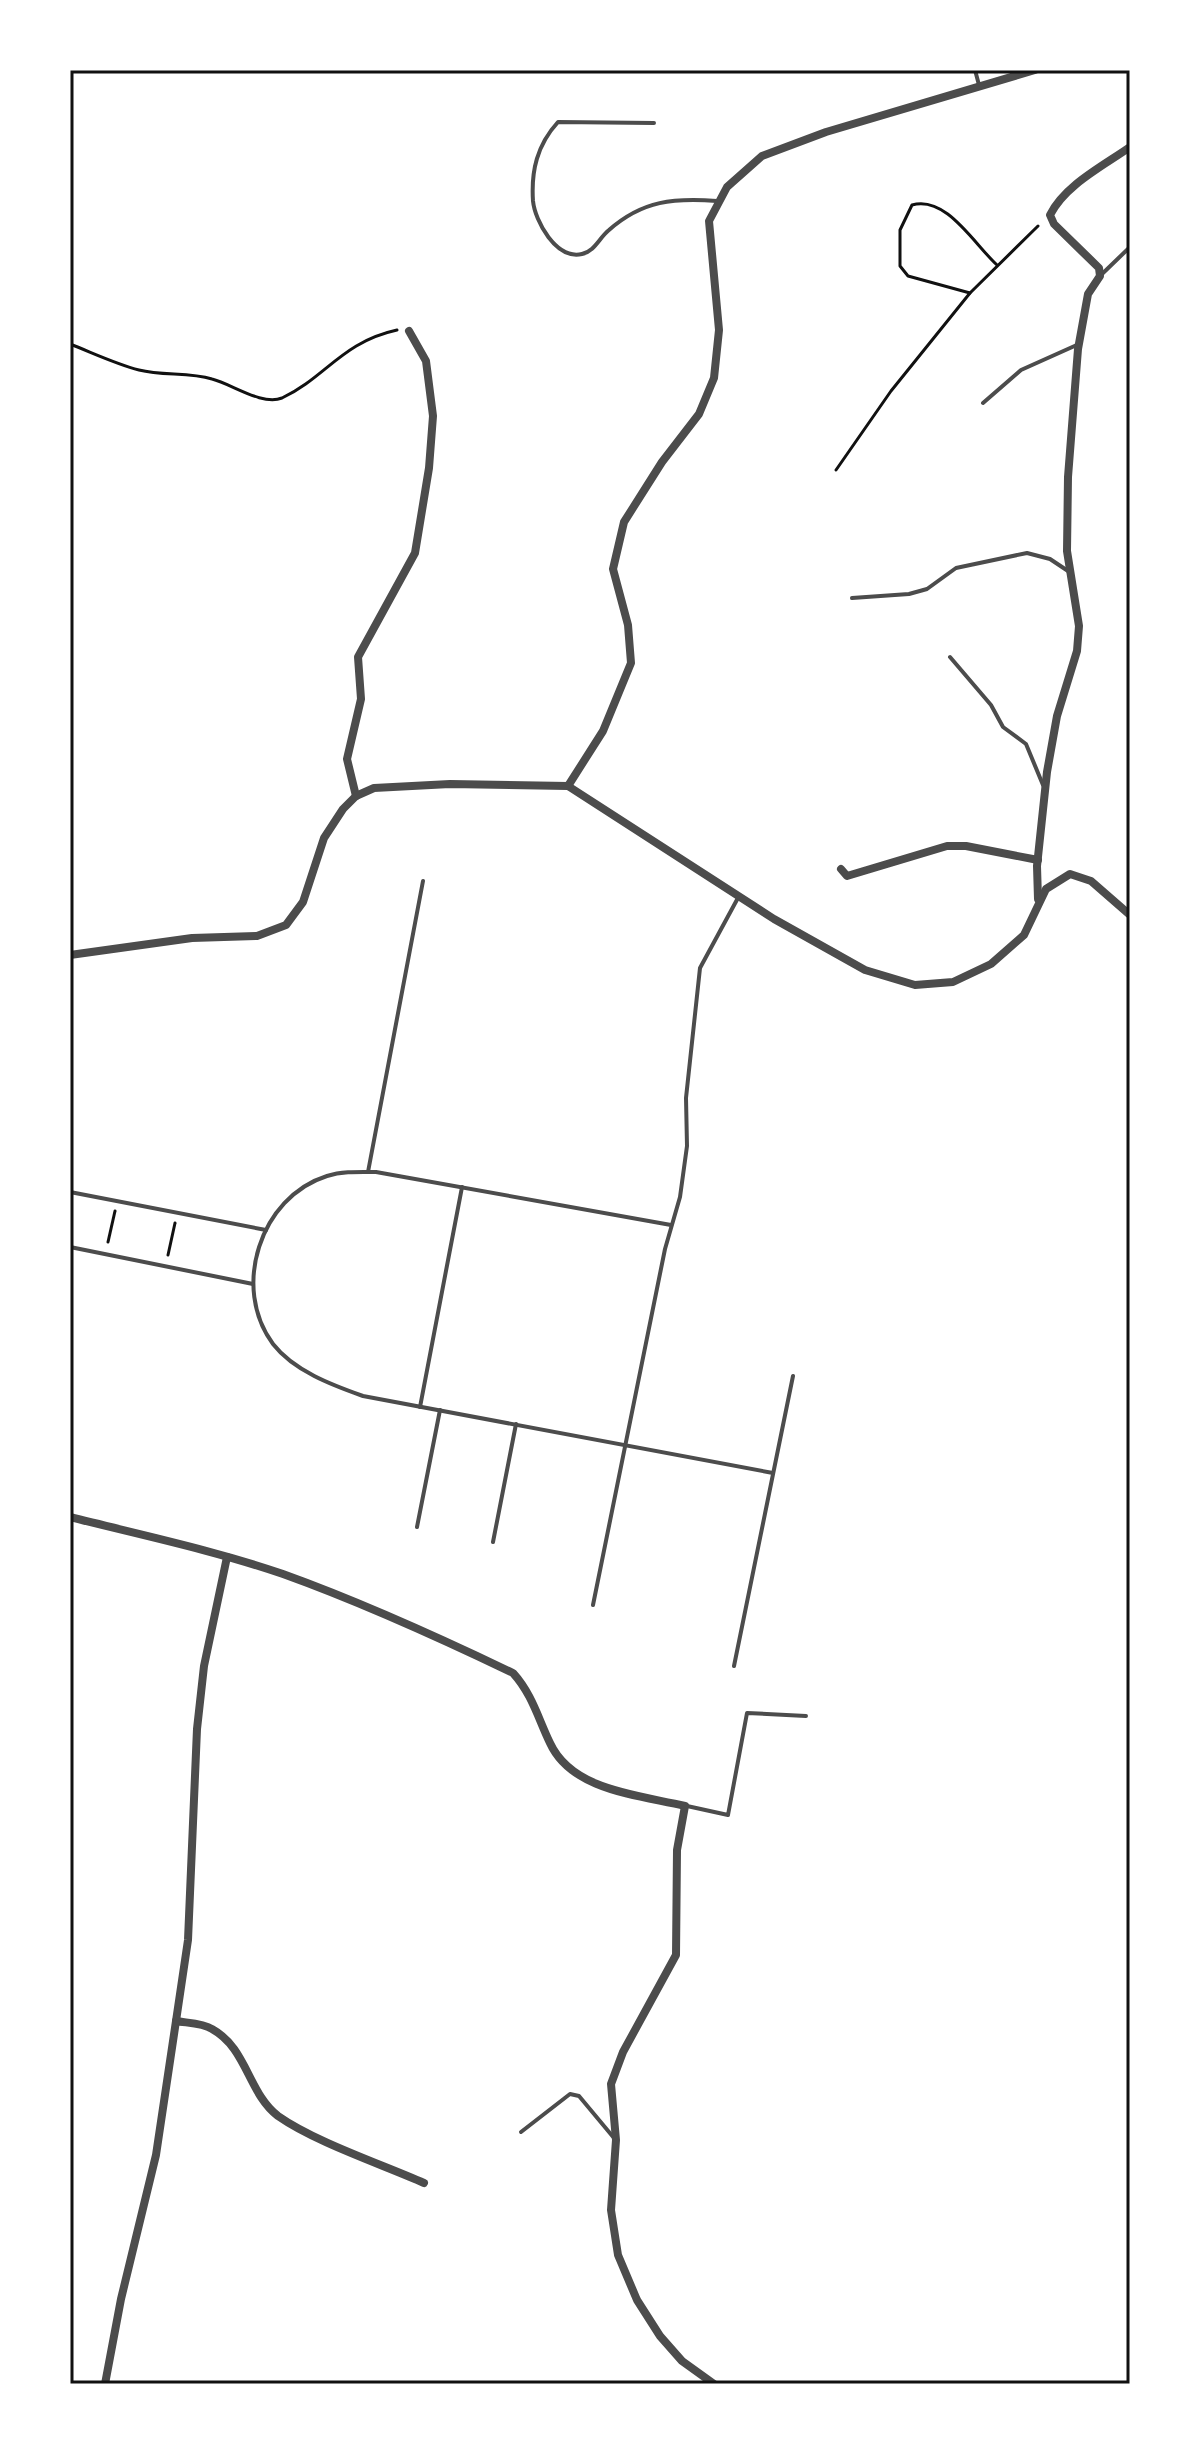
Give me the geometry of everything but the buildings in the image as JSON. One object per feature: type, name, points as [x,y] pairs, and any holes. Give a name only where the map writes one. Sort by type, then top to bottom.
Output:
[{"type":"street","points":[[568,786],[603,731],[631,663],[628,625],[613,569],[624,522],[662,462],[699,414],[714,378],[719,330],[709,221],[727,187],[762,156],[826,132],[1035,70]]},
{"type":"street","points":[[1039,904],[1038,860],[1045,791],[1057,716],[1077,651],[1079,626],[1070,572],[1068,477],[1079,344],[1088,294],[1100,276],[1099,268],[1054,224],[1050,215],[1055,204],[1088,176],[1129,150]]},
{"type":"street","points":[[356,796],[347,759],[361,699],[358,657],[415,553],[429,468],[433,416],[426,361],[409,331]]},
{"type":"street","points":[[70,955],[192,938],[257,936],[286,925],[303,902],[324,838],[356,796],[374,788],[450,784],[568,786],[739,896],[865,970],[915,985],[953,982],[991,964],[1024,935],[1046,889],[1070,874],[1091,881],[1130,915]]},
{"type":"street","points":[[841,869],[847,876],[947,846],[966,846],[1038,860]]},
{"type":"street","points":[[70,1517],[227,1557],[284,1575],[456,1646],[513,1673],[529,1691],[552,1747],[572,1773],[610,1788],[685,1806],[677,1850],[676,1955],[623,2052],[611,2084],[616,2140],[611,2210],[618,2255],[637,2300],[660,2336],[682,2361],[714,2384]]},
{"type":"street","points":[[105,2384],[121,2299],[156,2155],[188,1940],[197,1729],[204,1666],[227,1557]]},
{"type":"street","points":[[176,2021],[211,2028],[227,2042],[243,2061],[257,2094],[278,2116],[424,2183]]},
{"type":"lane","points":[[975,70],[980,87]]},
{"type":"lane","points":[[654,123],[558,122],[543,138],[531,178],[535,215],[549,239],[567,252],[579,255],[591,250],[608,230],[642,208],[674,198],[720,201]]},
{"type":"lane","points":[[1100,276],[1130,247]]},
{"type":"lane","points":[[983,403],[1021,370],[1079,344]]},
{"type":"lane","points":[[852,598],[909,594],[927,589],[956,568],[1027,553],[1050,559],[1070,572]]},
{"type":"lane","points":[[950,657],[991,705],[1003,727],[1026,744],[1045,791]]},
{"type":"lane","points":[[368,1172],[423,881]]},
{"type":"lane","points":[[593,1605],[671,1225],[680,1197],[687,1146],[686,1098],[700,968],[739,896]]},
{"type":"lane","points":[[671,1225],[368,1172],[326,1176],[301,1190],[277,1212],[266,1230],[256,1261],[253,1284],[258,1315],[274,1345],[302,1369],[363,1396],[773,1473]]},
{"type":"lane","points":[[420,1407],[462,1187]]},
{"type":"lane","points":[[70,1192],[266,1230]]},
{"type":"lane","points":[[70,1247],[253,1284]]},
{"type":"lane","points":[[734,1666],[793,1376]]},
{"type":"lane","points":[[417,1527],[440,1410]]},
{"type":"lane","points":[[493,1542],[516,1424]]},
{"type":"lane","points":[[685,1806],[728,1815],[747,1713],[806,1716]]},
{"type":"lane","points":[[521,2132],[570,2094],[579,2096],[616,2140]]},
{"type":"path","points":[[970,293],[908,276],[900,266],[900,230],[912,205],[924,201],[938,207],[961,224],[973,244],[998,266]]},
{"type":"path","points":[[836,470],[891,391],[970,293],[1050,215]]},
{"type":"path","points":[[70,344],[140,370],[210,378],[264,399],[278,400],[305,386],[329,362],[358,344],[385,333],[409,331]]},
{"type":"path","points":[[106,1254],[116,1201]]},
{"type":"path","points":[[166,1266],[177,1213]]}]
